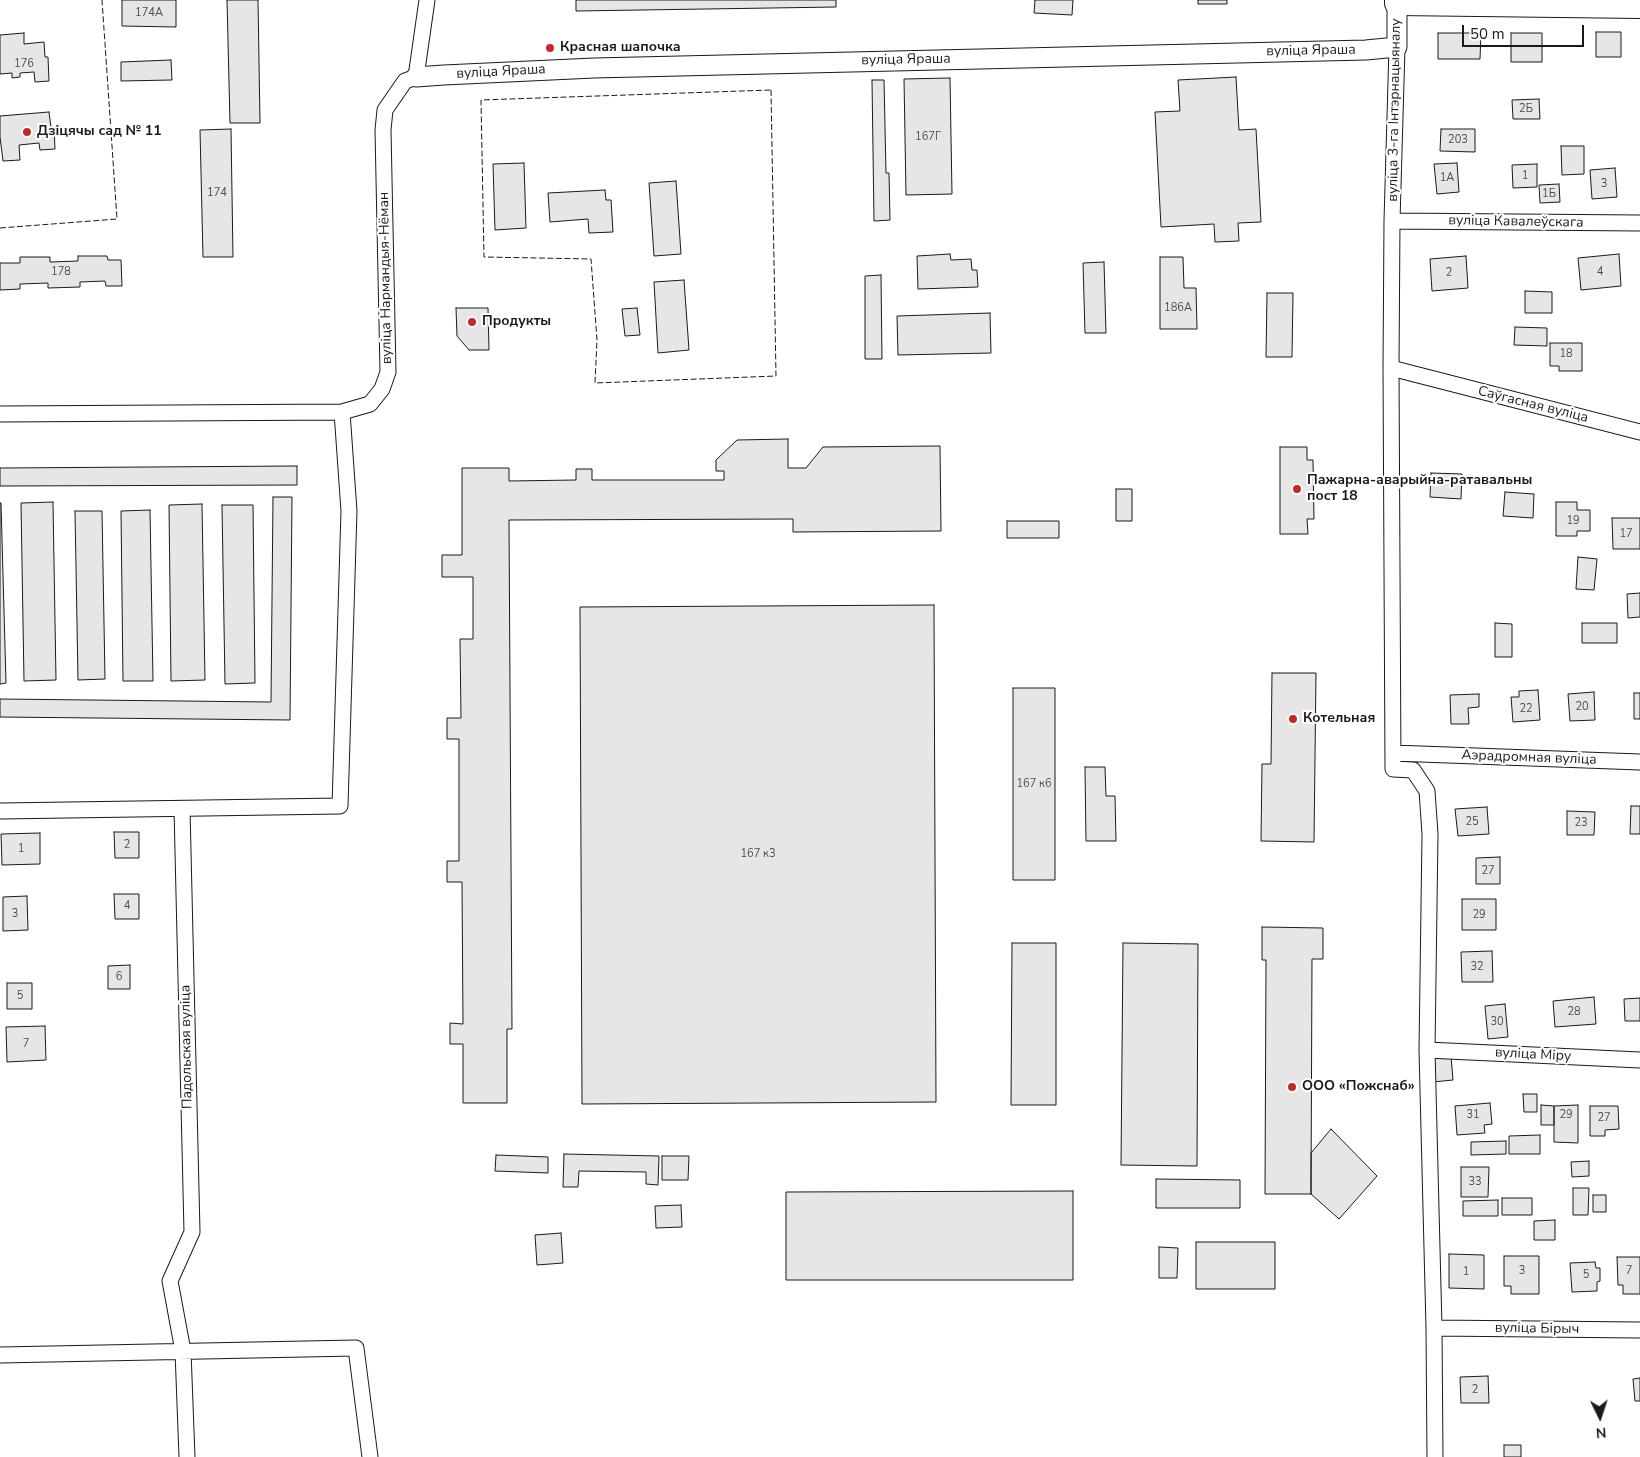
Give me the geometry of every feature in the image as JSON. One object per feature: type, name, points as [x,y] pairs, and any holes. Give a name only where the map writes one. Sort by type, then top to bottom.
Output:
[{"type":"main road","points":[[1397,2],[1640,6]]},
{"type":"street","points":[[416,77],[427,0]]},
{"type":"street","name":"вуліца 3-га Інтэрнацыяналу","points":[[1393,753],[1391,368],[1397,2]]},
{"type":"street","name":"вуліца Яраша","points":[[416,77],[594,68],[1397,48]]},
{"type":"street","name":"вуліца Нармандыя-Нёман","points":[[0,414],[342,412],[370,404],[382,389],[388,372],[383,130],[385,110],[405,81],[416,77]]},
{"type":"street","name":"вуліца Кавалеўскага","points":[[1392,221],[1640,223]]},
{"type":"street","name":"Саўгасная вуліца","points":[[1391,368],[1640,432]]},
{"type":"street","points":[[0,811],[340,806],[349,511],[342,412]]},
{"type":"street","points":[[1393,753],[1393,769],[1413,770],[1427,791],[1430,834],[1427,1050],[1434,1328],[1435,1457]]},
{"type":"street","name":"Аэрадромная вуліца","points":[[1393,753],[1640,762]]},
{"type":"street","name":"Падольская вуліца","points":[[182,809],[192,1232],[170,1281],[183,1351]]},
{"type":"street","name":"вуліца Міру","points":[[1427,1050],[1640,1060]]},
{"type":"street","name":"вуліца Бірыч","points":[[1434,1328],[1640,1330]]},
{"type":"street","points":[[0,1355],[356,1348],[370,1457]]},
{"type":"street","points":[[183,1351],[187,1457]]},
{"type":"building","points":[[122,0],[176,0],[176,27],[122,26]]},
{"type":"building","points":[[227,0],[258,0],[260,123],[230,123]]},
{"type":"building","points":[[576,0],[836,0],[836,7],[576,11]]},
{"type":"building","points":[[1035,0],[1073,0],[1072,15],[1034,13]]},
{"type":"building","points":[[1198,0],[1227,0],[1227,4],[1198,4]]},
{"type":"building","points":[[1596,32],[1621,32],[1621,57],[1596,57]]},
{"type":"building","points":[[24,33],[24,44],[44,42],[45,57],[48,57],[49,81],[35,82],[34,72],[20,73],[20,77],[12,78],[12,73],[0,74],[0,35]]},
{"type":"building","points":[[1438,33],[1481,33],[1480,59],[1438,59]]},
{"type":"building","points":[[1511,33],[1542,33],[1542,62],[1511,62]]},
{"type":"building","points":[[171,60],[172,80],[121,81],[121,62]]},
{"type":"building","points":[[1236,77],[1239,130],[1256,129],[1261,222],[1238,223],[1239,241],[1215,242],[1214,224],[1161,227],[1155,112],[1180,111],[1178,80]]},
{"type":"building","points":[[950,78],[952,194],[906,195],[904,79]]},
{"type":"building","points":[[872,80],[884,80],[886,173],[889,173],[890,220],[874,221]]},
{"type":"building","points":[[1539,99],[1540,119],[1513,119],[1512,100]]},
{"type":"building","name":"Дзіцячы сад № 11","points":[[49,112],[51,127],[54,127],[55,149],[40,150],[39,143],[19,145],[20,160],[3,161],[0,116]]},
{"type":"building","points":[[231,129],[233,257],[203,257],[200,130]]},
{"type":"building","points":[[1441,129],[1475,129],[1475,152],[1440,151]]},
{"type":"building","points":[[1561,146],[1584,146],[1584,174],[1562,175]]},
{"type":"building","points":[[524,163],[526,228],[495,230],[493,164]]},
{"type":"building","points":[[1457,163],[1459,192],[1437,194],[1434,164]]},
{"type":"building","points":[[1537,164],[1537,187],[1513,188],[1512,165]]},
{"type":"building","points":[[1615,168],[1617,197],[1592,199],[1590,170]]},
{"type":"building","points":[[676,181],[681,254],[654,256],[649,183]]},
{"type":"building","points":[[1559,184],[1560,202],[1540,203],[1539,185]]},
{"type":"building","points":[[605,190],[606,200],[611,200],[613,232],[589,233],[588,219],[550,222],[548,193]]},
{"type":"building","points":[[950,254],[951,260],[971,259],[972,270],[977,270],[978,287],[918,289],[917,256]]},
{"type":"building","points":[[1619,254],[1621,286],[1581,290],[1578,258]]},
{"type":"building","points":[[78,256],[107,256],[108,260],[121,260],[122,286],[106,286],[105,281],[80,282],[80,287],[48,288],[48,283],[20,284],[20,289],[0,290],[0,263],[20,263],[20,257],[50,257],[50,262],[78,261]]},
{"type":"building","points":[[1466,256],[1468,288],[1432,291],[1430,259]]},
{"type":"building","points":[[1160,257],[1183,257],[1184,288],[1196,288],[1197,329],[1160,329]]},
{"type":"building","points":[[1104,262],[1106,333],[1085,333],[1083,263]]},
{"type":"building","points":[[881,275],[882,359],[865,359],[865,276]]},
{"type":"building","points":[[684,280],[689,350],[658,353],[654,282]]},
{"type":"building","points":[[1525,291],[1552,292],[1552,313],[1525,313]]},
{"type":"building","points":[[1267,293],[1293,293],[1292,357],[1266,357]]},
{"type":"building","name":"Продукты","points":[[456,308],[488,308],[489,350],[469,350],[457,336]]},
{"type":"building","points":[[637,308],[640,335],[625,336],[622,309]]},
{"type":"building","points":[[990,313],[991,353],[898,355],[897,316]]},
{"type":"building","points":[[1515,327],[1547,328],[1547,346],[1514,345]]},
{"type":"building","points":[[1550,343],[1582,343],[1582,371],[1559,371],[1559,366],[1550,366]]},
{"type":"building","points":[[788,439],[788,468],[806,468],[823,447],[940,446],[941,531],[793,532],[793,519],[509,520],[512,1029],[507,1029],[507,1103],[463,1103],[463,1044],[450,1044],[450,1023],[463,1024],[462,882],[447,882],[447,861],[459,861],[459,739],[447,739],[447,718],[461,718],[460,639],[473,639],[473,577],[442,577],[442,555],[462,555],[462,468],[509,468],[509,481],[576,480],[576,469],[592,469],[592,480],[724,480],[724,471],[716,471],[716,460],[737,440]]},
{"type":"building","name":"Пажарна-аварыйна-ратавальны пост 18","points":[[1280,447],[1307,447],[1307,460],[1313,460],[1314,519],[1307,519],[1308,534],[1280,534]]},
{"type":"building","points":[[297,466],[297,485],[0,486],[0,468]]},
{"type":"building","points":[[1431,473],[1462,474],[1461,499],[1430,497]]},
{"type":"building","points":[[1116,489],[1132,489],[1132,521],[1116,521]]},
{"type":"building","points":[[1505,492],[1534,494],[1533,518],[1503,516]]},
{"type":"building","points":[[273,497],[292,497],[290,720],[0,717],[0,699],[271,702]]},
{"type":"building","points":[[53,502],[56,680],[24,681],[21,503]]},
{"type":"building","points":[[1556,502],[1577,502],[1577,510],[1590,510],[1590,531],[1577,531],[1577,536],[1556,536]]},
{"type":"building","points":[[0,503],[6,683],[0,684]]},
{"type":"building","points":[[202,504],[205,680],[171,681],[169,505]]},
{"type":"building","points":[[222,505],[253,505],[255,683],[225,684]]},
{"type":"building","points":[[150,510],[153,681],[123,681],[121,511]]},
{"type":"building","points":[[75,511],[102,511],[105,679],[78,680]]},
{"type":"building","points":[[1612,518],[1640,518],[1640,549],[1613,549]]},
{"type":"building","points":[[1007,521],[1059,521],[1059,538],[1007,538]]},
{"type":"building","points":[[1578,557],[1597,559],[1594,590],[1576,589]]},
{"type":"building","points":[[1640,593],[1640,617],[1628,618],[1627,594]]},
{"type":"building","points":[[934,605],[936,1102],[582,1104],[580,607]]},
{"type":"building","points":[[1495,623],[1512,624],[1512,657],[1495,657]]},
{"type":"building","points":[[1582,623],[1617,623],[1617,643],[1582,643]]},
{"type":"building","name":"Котельная","points":[[1272,673],[1316,673],[1314,842],[1261,841],[1262,764],[1271,764]]},
{"type":"building","points":[[1013,688],[1055,688],[1055,880],[1013,880]]},
{"type":"building","points":[[1538,690],[1540,720],[1513,722],[1511,697],[1519,697],[1519,691]]},
{"type":"building","points":[[1594,692],[1595,720],[1570,721],[1568,694]]},
{"type":"building","points":[[1634,693],[1640,693],[1640,719],[1634,719]]},
{"type":"building","points":[[1479,694],[1479,707],[1468,708],[1469,724],[1451,724],[1450,695]]},
{"type":"building","points":[[1085,767],[1105,767],[1106,796],[1115,796],[1116,841],[1086,841]]},
{"type":"building","points":[[1631,806],[1640,806],[1640,834],[1630,834]]},
{"type":"building","points":[[1487,807],[1489,834],[1458,836],[1455,809]]},
{"type":"building","points":[[1567,811],[1595,812],[1594,835],[1567,835]]},
{"type":"building","points":[[114,832],[139,832],[139,858],[115,858]]},
{"type":"building","points":[[40,833],[40,864],[2,865],[1,834]]},
{"type":"building","points":[[1500,857],[1500,884],[1476,884],[1476,858]]},
{"type":"building","points":[[114,894],[139,894],[139,919],[115,919]]},
{"type":"building","points":[[27,896],[28,930],[3,931],[3,897]]},
{"type":"building","points":[[1462,899],[1496,899],[1496,930],[1462,930]]},
{"type":"building","points":[[1262,927],[1323,928],[1323,959],[1312,959],[1311,1194],[1265,1194],[1266,960],[1262,960]]},
{"type":"building","points":[[1012,943],[1056,943],[1056,1105],[1011,1105]]},
{"type":"building","points":[[1123,943],[1198,944],[1197,1166],[1121,1165]]},
{"type":"building","points":[[1492,951],[1493,982],[1462,982],[1461,952]]},
{"type":"building","points":[[130,965],[130,989],[108,989],[108,966]]},
{"type":"building","points":[[7,983],[32,983],[32,1009],[7,1009]]},
{"type":"building","points":[[1594,997],[1596,1024],[1555,1027],[1553,1001]]},
{"type":"building","points":[[1640,998],[1640,1021],[1625,1021],[1624,999]]},
{"type":"building","points":[[1505,1004],[1508,1037],[1488,1039],[1485,1006]]},
{"type":"building","points":[[45,1026],[46,1060],[7,1062],[6,1027]]},
{"type":"building","points":[[1451,1056],[1453,1080],[1433,1082],[1431,1058]]},
{"type":"building","points":[[1523,1094],[1537,1094],[1537,1112],[1524,1112]]},
{"type":"building","points":[[1490,1103],[1492,1124],[1484,1125],[1485,1133],[1457,1135],[1455,1106]]},
{"type":"building","points":[[1541,1105],[1554,1106],[1554,1125],[1541,1125]]},
{"type":"building","points":[[1578,1105],[1578,1143],[1554,1142],[1554,1106]]},
{"type":"building","points":[[1590,1106],[1618,1106],[1619,1129],[1605,1130],[1605,1136],[1590,1136]]},
{"type":"building","points":[[1331,1129],[1377,1176],[1339,1219],[1311,1194],[1311,1153]]},
{"type":"building","points":[[1540,1135],[1540,1154],[1509,1154],[1509,1136]]},
{"type":"building","points":[[1506,1141],[1506,1154],[1471,1155],[1471,1142]]},
{"type":"building","points":[[564,1154],[659,1156],[658,1185],[646,1184],[646,1172],[579,1171],[578,1187],[563,1187]]},
{"type":"building","points":[[496,1155],[548,1157],[548,1173],[495,1171]]},
{"type":"building","points":[[662,1156],[689,1156],[688,1180],[662,1180]]},
{"type":"building","points":[[1589,1161],[1589,1176],[1572,1177],[1571,1162]]},
{"type":"building","points":[[1461,1167],[1489,1167],[1488,1197],[1461,1197]]},
{"type":"building","points":[[1156,1179],[1240,1180],[1240,1208],[1156,1208]]},
{"type":"building","points":[[1573,1188],[1589,1188],[1588,1215],[1573,1215]]},
{"type":"building","points":[[1073,1191],[1073,1280],[786,1280],[786,1192]]},
{"type":"building","points":[[1593,1195],[1606,1195],[1606,1212],[1593,1212]]},
{"type":"building","points":[[1502,1198],[1532,1198],[1532,1215],[1502,1215]]},
{"type":"building","points":[[1498,1200],[1498,1216],[1463,1216],[1463,1201]]},
{"type":"building","points":[[681,1205],[682,1227],[656,1228],[655,1206]]},
{"type":"building","points":[[1555,1220],[1555,1240],[1534,1240],[1534,1221]]},
{"type":"building","points":[[561,1233],[563,1263],[537,1265],[535,1235]]},
{"type":"building","points":[[1196,1242],[1275,1242],[1275,1289],[1196,1289]]},
{"type":"building","points":[[1159,1247],[1178,1248],[1177,1278],[1159,1278]]},
{"type":"building","points":[[1449,1254],[1484,1255],[1484,1289],[1449,1288]]},
{"type":"building","points":[[1504,1256],[1539,1256],[1539,1294],[1511,1294],[1511,1286],[1504,1286]]},
{"type":"building","points":[[1617,1257],[1640,1257],[1640,1294],[1623,1294],[1623,1285],[1618,1285]]},
{"type":"building","points":[[1595,1262],[1596,1268],[1600,1268],[1600,1281],[1597,1282],[1597,1291],[1572,1292],[1570,1263]]},
{"type":"building","points":[[1488,1376],[1489,1403],[1461,1403],[1460,1377]]},
{"type":"building","points":[[1640,1378],[1640,1401],[1635,1401],[1633,1379]]},
{"type":"building","points":[[1504,1445],[1521,1445],[1521,1457],[1504,1457]]},
{"type":"fence","points":[[0,228],[117,219],[102,0]]},
{"type":"fence","points":[[771,90],[776,376],[595,383],[597,340],[591,259],[484,257],[481,100],[771,90]]},
{"type":"place","name":"Красная шапочка","points":[[550,48]]},
{"type":"place","name":"Дзіцячы сад № 11","points":[[27,132]]},
{"type":"place","name":"Продукты","points":[[472,322]]},
{"type":"place","name":"Пажарна-аварыйна-ратавальны пост 18","points":[[1297,489]]},
{"type":"place","name":"Котельная","points":[[1293,719]]},
{"type":"place","name":"ООО «Пожснаб»","points":[[1292,1087]]}]
